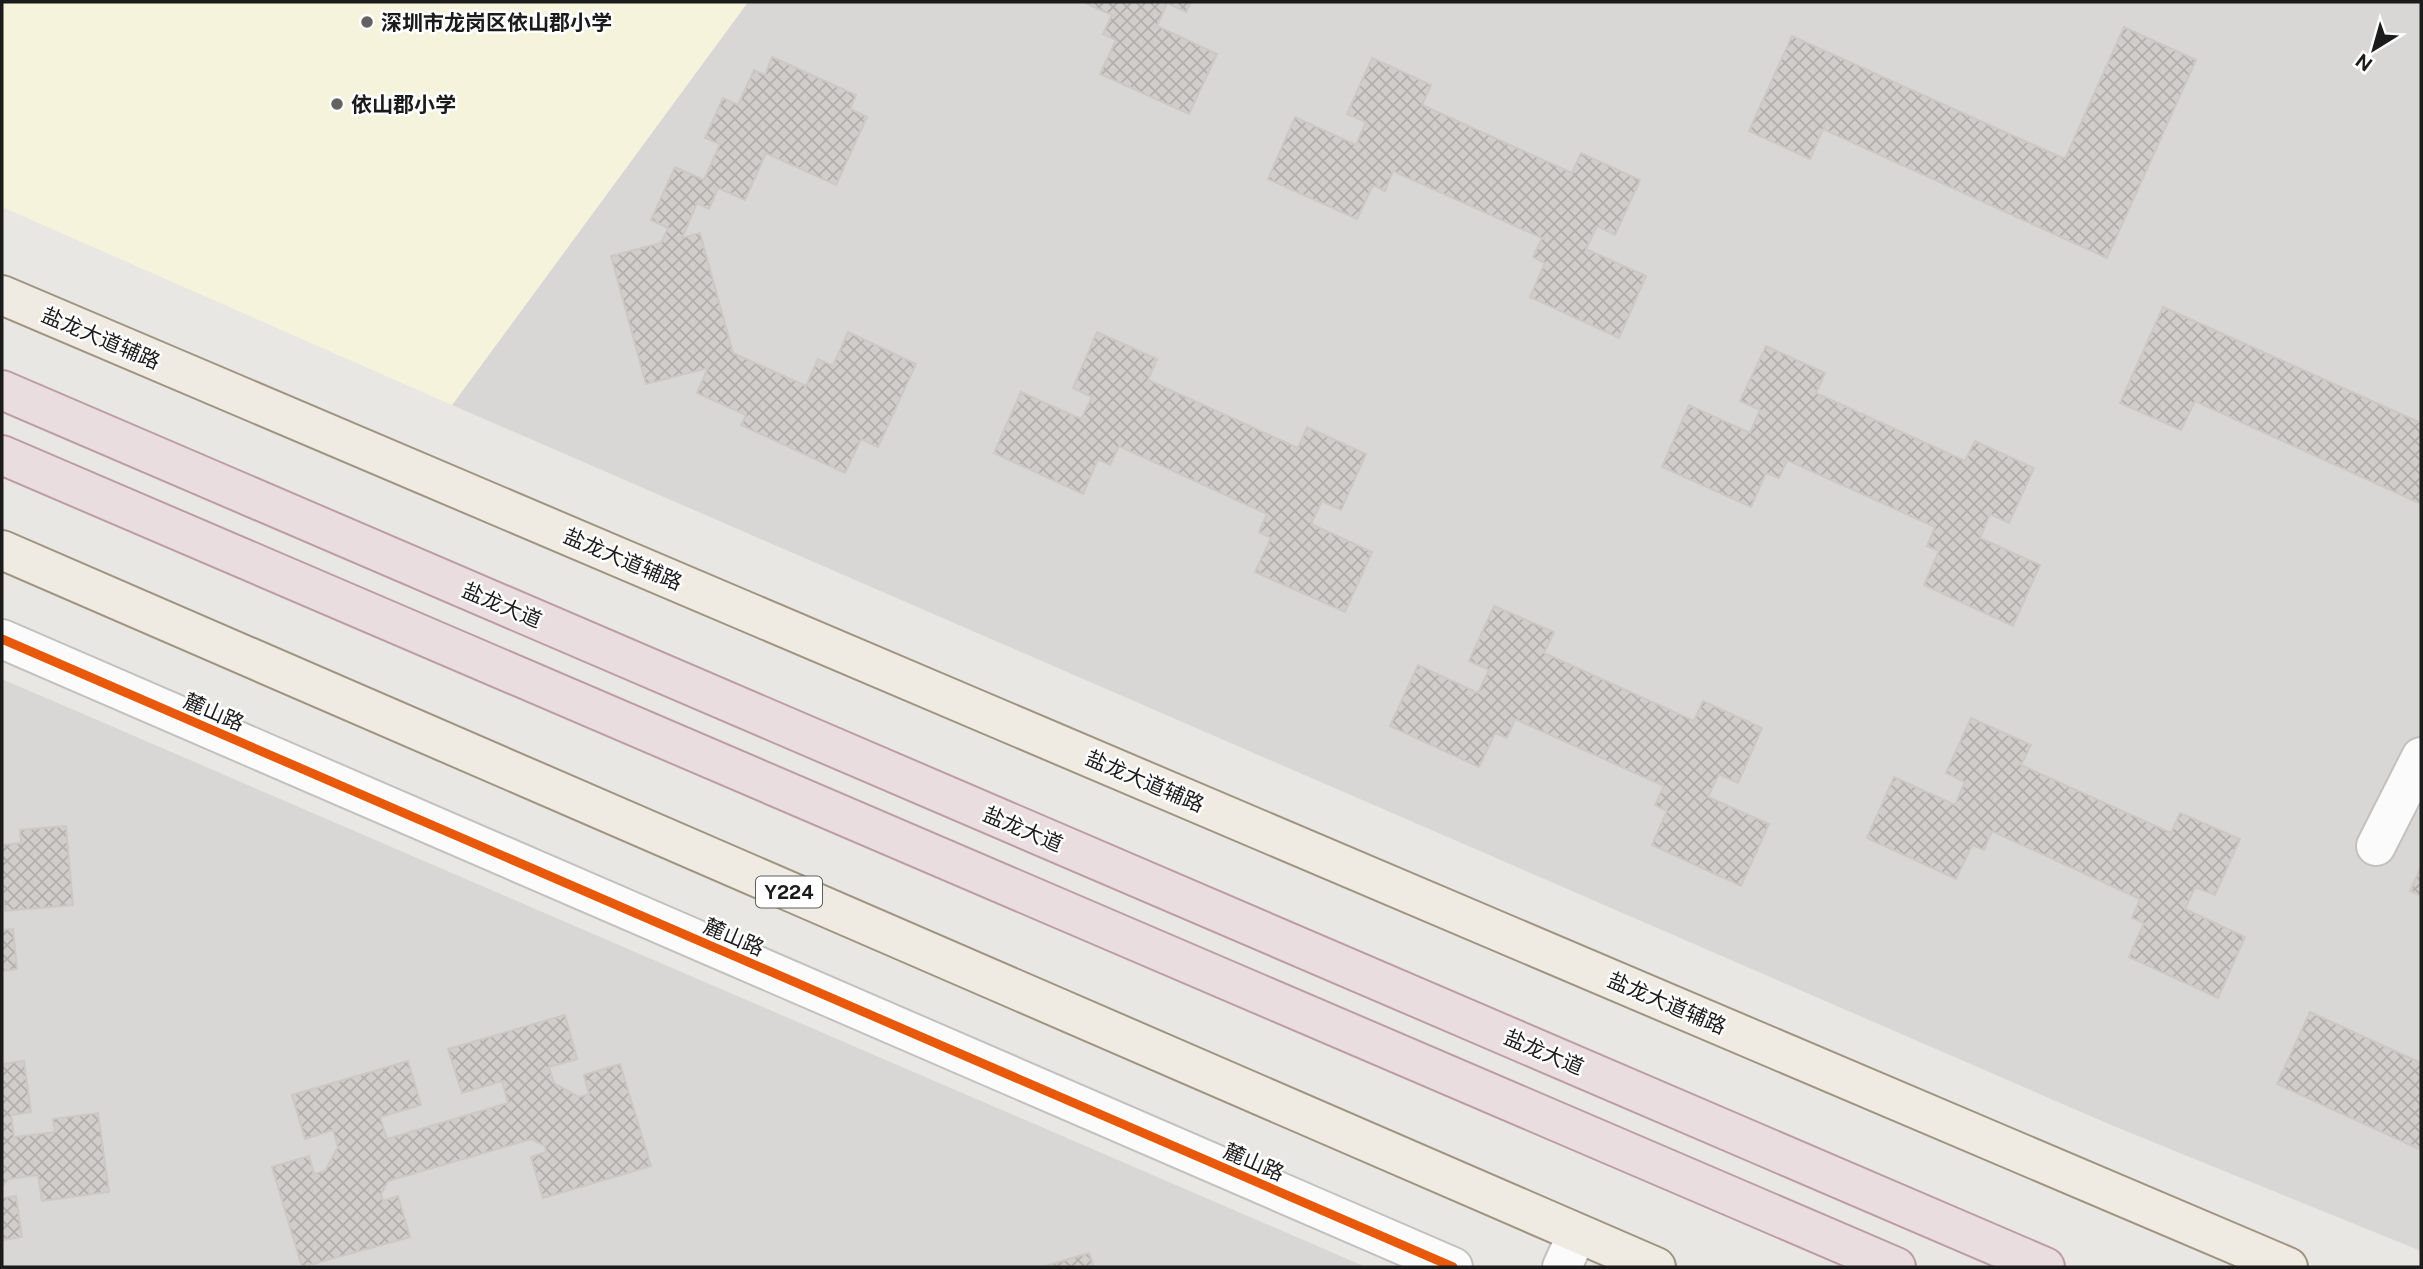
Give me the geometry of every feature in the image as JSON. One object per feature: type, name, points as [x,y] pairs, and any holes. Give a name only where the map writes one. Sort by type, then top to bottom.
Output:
[{"type":"highway","name":"盐龙大道","points":[[2,390],[2045,1267]]},
{"type":"highway","points":[[2,455],[1896,1267]]},
{"type":"main road","name":"盐龙大道辅路","points":[[2,295],[2288,1267]]},
{"type":"main road","name":"Y224","points":[[2,550],[1570,1250],[1656,1267]]},
{"type":"main road","points":[[2202,1230],[2228,1267]]},
{"type":"street","name":"麓山路","points":[[2,639],[1452,1267]]},
{"type":"street","points":[[2376,846],[2421,757]]},
{"type":"shaded area","name":"依山郡小学","points":[[2,2],[748,2],[452,405],[2,207]]},
{"type":"shaded area","points":[[748,2],[2421,2],[2421,1251],[2111,1125],[452,405]]},
{"type":"shaded area","points":[[2,679],[1366,1267],[2,1267]]},
{"type":"building","points":[[1083,2],[1191,2],[1186,12],[1167,3],[1157,26],[1217,54],[1189,114],[1100,74],[1116,40],[1103,34],[1112,15]]},
{"type":"building","points":[[2124,27],[2196,60],[2107,258],[1823,129],[1810,159],[1749,131],[1792,36],[2065,159]]},
{"type":"building","points":[[772,57],[856,95],[850,109],[867,117],[836,185],[766,153],[745,200],[718,188],[709,209],[697,203],[682,238],[700,233],[733,353],[806,386],[818,359],[833,366],[848,332],[916,364],[878,447],[861,439],[845,473],[741,425],[746,415],[697,393],[708,368],[646,384],[611,256],[661,243],[668,228],[651,220],[675,167],[704,180],[720,144],[705,138],[723,98],[738,105],[754,70],[765,75]]},
{"type":"building","points":[[1372,58],[1431,85],[1422,105],[1572,173],[1581,153],[1640,180],[1615,235],[1597,226],[1586,249],[1646,276],[1619,338],[1530,297],[1545,263],[1533,257],[1542,238],[1393,171],[1385,191],[1373,185],[1357,219],[1268,179],[1295,117],[1356,145],[1366,122],[1347,114]]},
{"type":"building","points":[[2163,307],[2421,423],[2421,504],[2195,401],[2181,430],[2120,403]]},
{"type":"building","points":[[1097,332],[1157,359],[1148,380],[1298,448],[1307,427],[1366,454],[1341,510],[1322,501],[1311,524],[1372,552],[1345,612],[1255,572],[1271,538],[1259,532],[1267,514],[1119,446],[1110,465],[1098,459],[1083,494],[994,453],[1021,392],[1081,419],[1092,397],[1073,388]]},
{"type":"building","points":[[1766,346],[1825,373],[1816,393],[1965,461],[1975,441],[2034,468],[2009,523],[1990,514],[1980,538],[2040,565],[2013,626],[1924,585],[1939,551],[1927,546],[1935,527],[1787,460],[1779,478],[1766,473],[1751,507],[1662,467],[1689,405],[1750,433],[1760,410],[1740,401]]},
{"type":"building","points":[[1494,606],[1554,632],[1544,653],[1694,721],[1703,701],[1762,728],[1738,783],[1719,774],[1708,797],[1769,824],[1741,886],[1652,845],[1667,811],[1655,805],[1664,786],[1515,719],[1507,738],[1495,733],[1479,767],[1390,726],[1418,665],[1478,693],[1489,670],[1469,661]]},
{"type":"building","points":[[1971,718],[2031,745],[2021,765],[2171,833],[2180,813],[2240,839],[2215,895],[2195,887],[2185,909],[2245,937],[2218,998],[2129,957],[2144,923],[2132,918],[2140,899],[1992,831],[1984,850],[1972,845],[1956,879],[1867,838],[1894,777],[1955,805],[1965,782],[1946,773]]},
{"type":"building","points":[[66,826],[73,905],[5,911],[2,845],[21,843],[20,830]]},
{"type":"building","points":[[2421,867],[2421,896],[2410,891]]},
{"type":"building","points":[[13,929],[17,969],[2,971],[2,930]]},
{"type":"building","points":[[2310,1012],[2421,1063],[2421,1150],[2277,1084]]},
{"type":"building","points":[[565,1015],[577,1059],[549,1067],[554,1083],[579,1097],[589,1094],[584,1075],[620,1064],[651,1166],[543,1198],[531,1157],[546,1152],[545,1146],[531,1139],[388,1181],[381,1194],[383,1201],[398,1196],[410,1237],[302,1267],[272,1167],[309,1156],[314,1174],[325,1171],[338,1147],[333,1130],[305,1139],[292,1095],[408,1061],[421,1105],[380,1117],[387,1139],[508,1103],[502,1081],[462,1093],[448,1049]]},
{"type":"building","points":[[24,1061],[31,1112],[11,1115],[14,1137],[55,1132],[53,1119],[98,1113],[109,1192],[42,1201],[38,1175],[8,1179],[2,1187],[2,1064]]},
{"type":"building","points":[[16,1196],[22,1237],[2,1240],[2,1198]]},
{"type":"building","points":[[1089,1253],[1094,1267],[1042,1267]]},
{"type":"cycle path","points":[[2,639],[1453,1267]]},
{"type":"place","name":"深圳市龙岗区依山郡小学","points":[[367,22]]},
{"type":"place","name":"依山郡小学","points":[[337,104]]}]
